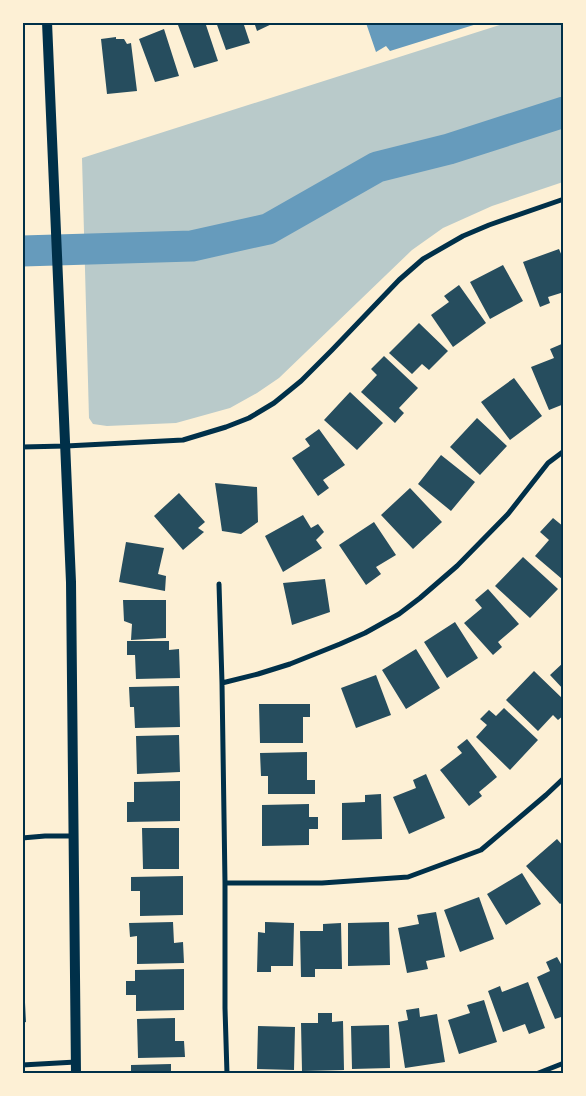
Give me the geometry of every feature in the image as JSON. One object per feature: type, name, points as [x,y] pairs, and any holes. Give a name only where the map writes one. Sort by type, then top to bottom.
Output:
[{"type":"main road","points":[[47,22],[71,582],[76,1074]]},
{"type":"street","points":[[22,447],[183,440],[249,418],[301,381],[399,280],[423,259],[464,236],[489,225],[564,199]]},
{"type":"street","points":[[222,682],[290,664],[365,633],[398,614],[457,566],[508,514],[548,464],[564,451]]},
{"type":"street","points":[[219,584],[227,1074]]},
{"type":"street","points":[[225,884],[322,883],[408,877],[481,850],[564,778]]},
{"type":"street","points":[[22,838],[74,836]]},
{"type":"street","points":[[22,1065],[76,1062]]},
{"type":"street","points":[[536,1074],[564,1063]]},
{"type":"shaded area","points":[[509,22],[563,23],[563,182],[492,206],[443,228],[412,250],[279,378],[230,408],[176,423],[107,426],[93,424],[89,418],[82,158]]},
{"type":"water","points":[[366,22],[480,23],[390,51],[386,46],[376,52]]},
{"type":"building","points":[[183,22],[205,22],[218,61],[194,68],[178,25]]},
{"type":"building","points":[[216,22],[243,22],[250,43],[226,50]]},
{"type":"building","points":[[254,22],[276,22],[257,31]]},
{"type":"building","points":[[164,29],[179,76],[155,82],[139,39]]},
{"type":"building","points":[[116,37],[116,39],[124,39],[127,44],[131,43],[137,91],[107,94],[101,39]]},
{"type":"building","points":[[559,249],[564,261],[564,292],[548,297],[550,303],[540,307],[523,262]]},
{"type":"building","points":[[503,265],[523,301],[490,319],[470,282]]},
{"type":"building","points":[[459,285],[486,323],[453,347],[431,315],[449,302],[444,296]]},
{"type":"building","points":[[419,323],[448,351],[429,370],[422,364],[412,374],[389,353]]},
{"type":"building","points":[[564,343],[564,404],[549,410],[531,367],[554,358],[550,349]]},
{"type":"building","points":[[384,356],[418,388],[399,408],[404,413],[395,423],[361,392],[377,375],[371,369]]},
{"type":"building","points":[[514,378],[542,416],[510,440],[481,402]]},
{"type":"building","points":[[350,392],[383,423],[357,450],[324,420]]},
{"type":"building","points":[[477,418],[507,446],[480,475],[450,447]]},
{"type":"building","points":[[319,429],[345,465],[323,480],[329,488],[318,496],[292,458],[310,446],[305,439]]},
{"type":"building","points":[[441,455],[475,482],[451,511],[418,484]]},
{"type":"building","points":[[215,483],[257,487],[258,522],[241,534],[222,531]]},
{"type":"building","points":[[410,488],[442,522],[413,549],[381,515]]},
{"type":"building","points":[[179,493],[205,522],[198,528],[204,532],[183,550],[154,516]]},
{"type":"building","points":[[303,515],[311,528],[318,524],[324,532],[316,540],[322,548],[283,572],[265,536]]},
{"type":"building","points":[[553,518],[564,527],[564,578],[562,579],[535,556],[549,540],[540,532]]},
{"type":"building","points":[[374,522],[396,555],[376,567],[381,574],[366,585],[339,545]]},
{"type":"building","points":[[126,542],[164,548],[158,574],[166,576],[165,591],[119,582]]},
{"type":"building","points":[[523,557],[558,589],[530,618],[495,586]]},
{"type":"building","points":[[325,579],[330,612],[292,625],[283,583]]},
{"type":"building","points":[[488,589],[519,624],[498,642],[502,647],[493,655],[464,623],[482,608],[475,600]]},
{"type":"building","points":[[123,600],[166,600],[166,638],[131,640],[132,624],[124,621]]},
{"type":"building","points":[[455,622],[478,658],[447,678],[424,642]]},
{"type":"building","points":[[127,641],[169,641],[169,650],[179,649],[180,678],[136,679],[135,655],[127,655]]},
{"type":"building","points":[[416,649],[440,688],[406,709],[382,670]]},
{"type":"building","points":[[564,662],[564,690],[550,675]]},
{"type":"building","points":[[534,671],[564,700],[564,715],[558,720],[553,715],[538,731],[506,700]]},
{"type":"building","points":[[376,675],[391,715],[356,728],[341,688]]},
{"type":"building","points":[[179,686],[180,727],[135,728],[134,707],[130,707],[129,687]]},
{"type":"building","points":[[259,704],[310,704],[310,717],[303,717],[303,743],[260,743]]},
{"type":"building","points":[[504,708],[538,740],[510,770],[476,737],[487,725],[480,719],[489,710],[496,716]]},
{"type":"building","points":[[179,735],[180,772],[137,774],[136,736]]},
{"type":"building","points":[[467,739],[497,777],[479,792],[482,796],[469,806],[440,770],[462,753],[457,747]]},
{"type":"building","points":[[307,752],[307,780],[315,780],[315,794],[268,794],[268,776],[261,776],[260,753]]},
{"type":"building","points":[[426,774],[445,818],[409,834],[393,797],[416,788],[413,780]]},
{"type":"building","points":[[180,781],[180,821],[127,822],[127,802],[134,802],[134,782]]},
{"type":"building","points":[[381,794],[382,839],[342,840],[342,803],[365,802],[365,795]]},
{"type":"building","points":[[309,804],[309,817],[318,817],[318,829],[309,829],[309,845],[262,846],[262,805]]},
{"type":"building","points":[[142,828],[179,828],[179,869],[143,869]]},
{"type":"building","points":[[557,839],[564,847],[564,901],[560,904],[526,866]]},
{"type":"building","points":[[522,873],[541,904],[506,925],[487,894]]},
{"type":"building","points":[[183,876],[183,915],[140,916],[140,891],[131,891],[131,877]]},
{"type":"building","points":[[479,897],[494,939],[460,952],[444,910]]},
{"type":"building","points":[[436,912],[445,957],[426,961],[428,969],[407,973],[398,928],[419,924],[417,915]]},
{"type":"building","points":[[173,922],[174,943],[183,942],[184,963],[137,964],[137,936],[130,937],[129,923]]},
{"type":"building","points":[[265,922],[294,923],[293,966],[271,966],[271,972],[257,972],[258,932],[265,933]]},
{"type":"building","points":[[389,922],[390,965],[348,966],[348,923]]},
{"type":"building","points":[[341,923],[342,969],[315,969],[315,977],[301,977],[300,931],[323,931],[323,924]]},
{"type":"building","points":[[557,957],[561,964],[564,963],[564,1016],[555,1019],[537,977],[550,971],[546,962]]},
{"type":"building","points":[[184,969],[184,1010],[136,1011],[136,995],[126,995],[126,981],[135,981],[135,970]]},
{"type":"building","points":[[528,982],[545,1028],[529,1034],[525,1024],[503,1032],[488,991],[500,986],[502,992]]},
{"type":"building","points":[[22,983],[24,983],[26,1022],[22,1023]]},
{"type":"building","points":[[484,1000],[497,1042],[459,1054],[448,1020],[470,1013],[467,1005]]},
{"type":"building","points":[[419,1008],[420,1017],[437,1014],[445,1062],[405,1068],[398,1022],[408,1020],[406,1010]]},
{"type":"building","points":[[318,1013],[332,1013],[332,1022],[343,1021],[344,1070],[302,1071],[301,1023],[318,1023]]},
{"type":"building","points":[[175,1018],[175,1041],[184,1041],[185,1057],[138,1058],[137,1019]]},
{"type":"building","points":[[389,1025],[390,1068],[352,1069],[351,1026]]},
{"type":"building","points":[[258,1026],[295,1027],[294,1070],[257,1069]]},
{"type":"building","points":[[171,1064],[171,1074],[131,1074],[131,1065]]},
{"type":"waterway","points":[[22,251],[192,246],[268,229],[377,167],[449,149],[564,112]]}]
